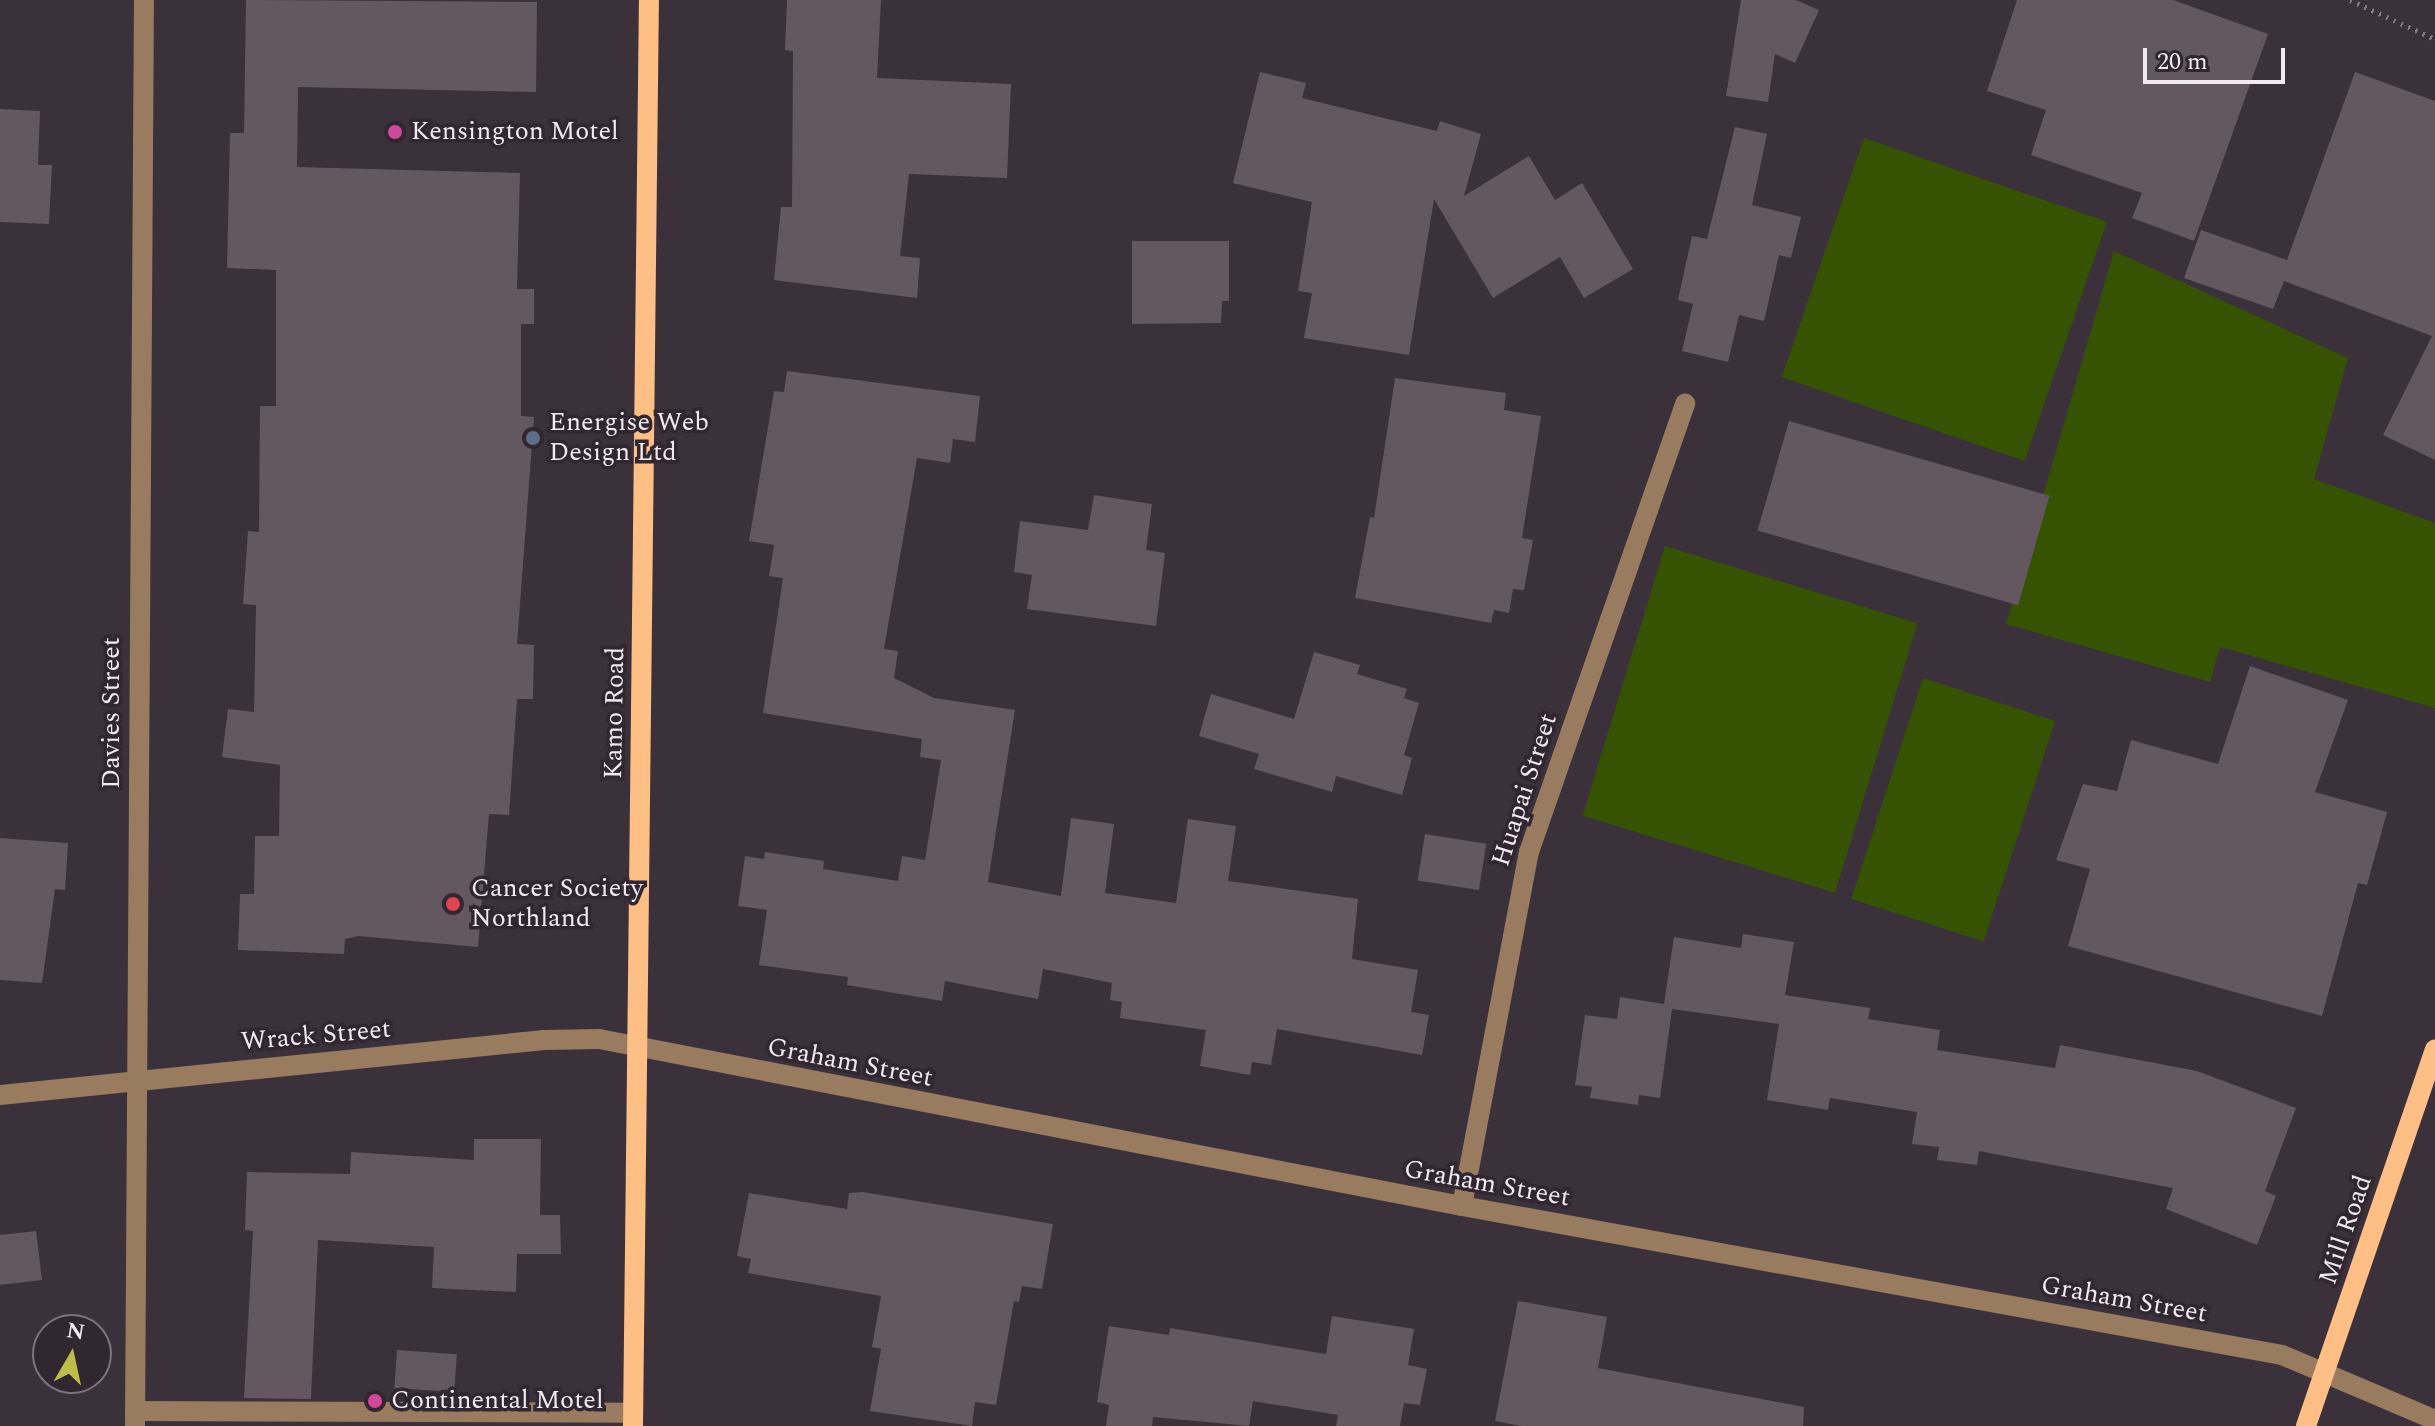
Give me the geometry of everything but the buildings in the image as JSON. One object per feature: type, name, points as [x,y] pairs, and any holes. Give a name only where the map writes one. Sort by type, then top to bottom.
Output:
[{"type":"main road","name":"Kamo Road","points":[[633,1419],[649,0]]},
{"type":"main road","name":"Mill Road","points":[[2306,1426],[2435,1050]]},
{"type":"street","name":"Davies Street","points":[[136,1419],[144,0]]},
{"type":"street","name":"Huapai Street","points":[[1462,1206],[1529,852],[1685,403]]},
{"type":"street","name":"Wrack Street","points":[[0,1095],[544,1040],[599,1039],[637,1048]]},
{"type":"street","name":"Graham Street","points":[[637,1048],[1462,1206],[2282,1355],[2435,1420]]},
{"type":"street","points":[[136,1419],[633,1419]]},
{"type":"path","points":[[2350,0],[2435,39]]},
{"type":"green space","points":[[1864,138],[2107,222],[2025,461],[1782,377]]},
{"type":"green space","points":[[2114,251],[2348,358],[2314,479],[2435,523],[2435,708],[2220,647],[2210,682],[2006,624]]},
{"type":"green space","points":[[1665,546],[1917,623],[1835,893],[1583,816]]},
{"type":"green space","points":[[1923,678],[2055,721],[1984,942],[1851,899]]},
{"type":"place","name":"Kensington Motel","points":[[395,132]]},
{"type":"place","name":"Energise Web Design Ltd","points":[[533,438]]},
{"type":"place","name":"Cancer Society Northland","points":[[453,904]]},
{"type":"place","name":"Continental Motel","points":[[375,1401]]}]
